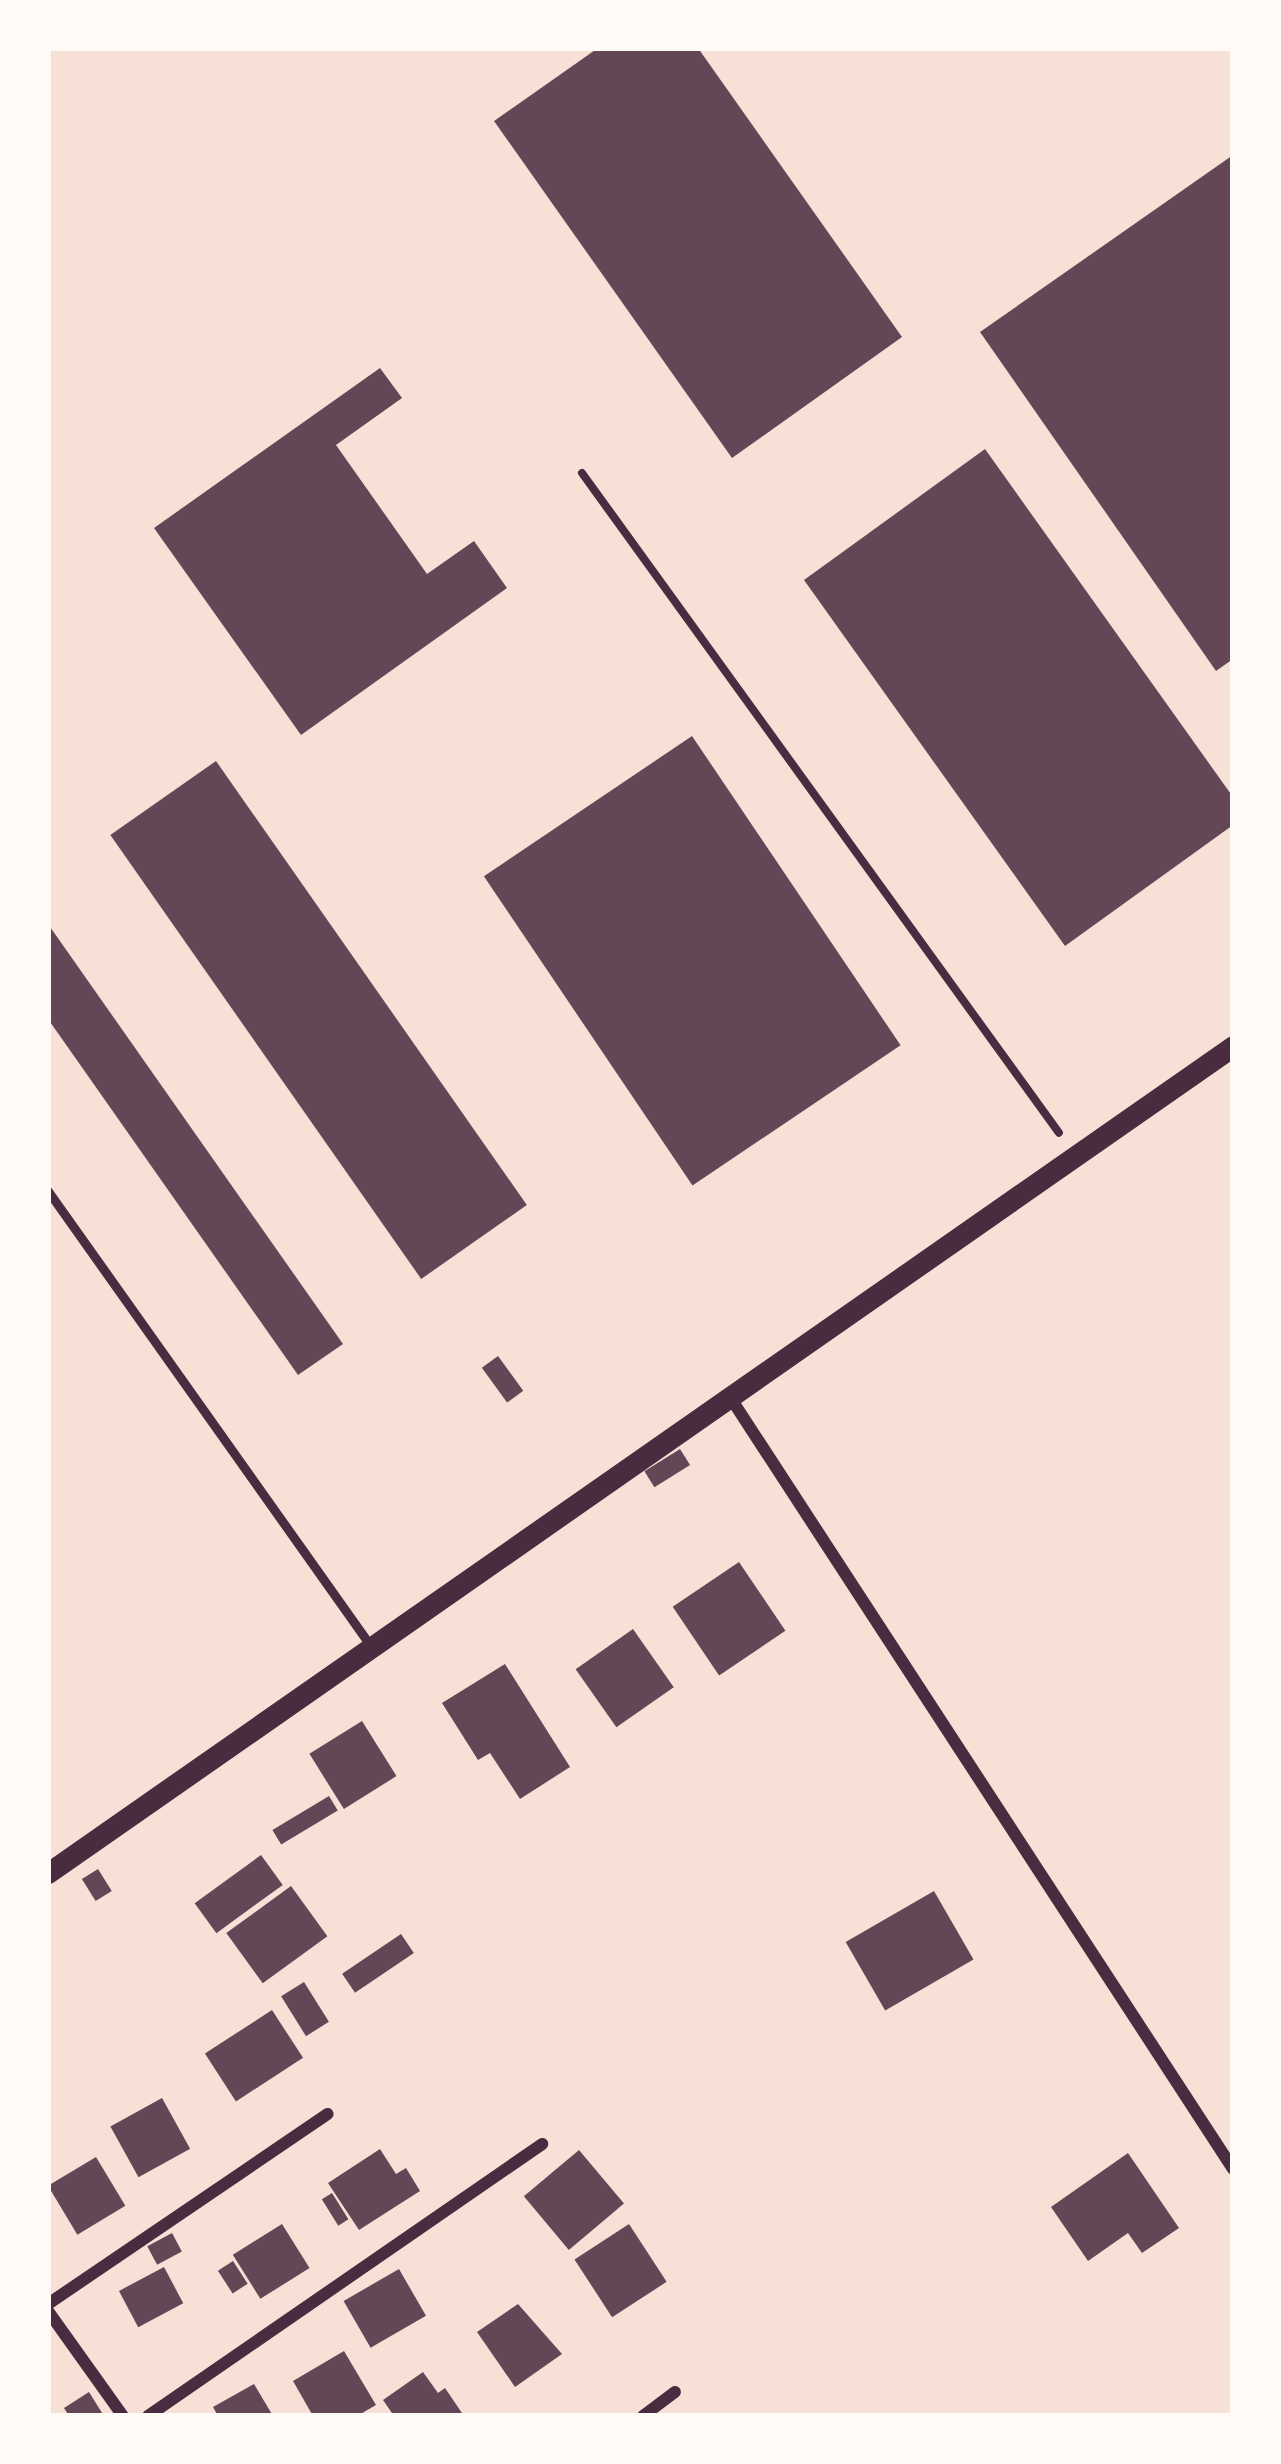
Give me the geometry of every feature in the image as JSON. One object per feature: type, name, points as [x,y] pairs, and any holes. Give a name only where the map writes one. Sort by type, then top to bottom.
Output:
[{"type":"street","points":[[48,1873],[1233,1046]]},
{"type":"street","points":[[730,1396],[1233,2169]]},
{"type":"street","points":[[123,2416],[48,2308],[328,2114]]},
{"type":"street","points":[[148,2416],[542,2144]]},
{"type":"street","points":[[643,2416],[675,2392]]},
{"type":"lane","points":[[48,1191],[374,1649]]},
{"type":"path","points":[[582,473],[1076,1156]]},
{"type":"building","points":[[598,48],[698,48],[902,337],[732,458],[494,121]]},
{"type":"building","points":[[1233,155],[1233,659],[1216,671],[980,332]]},
{"type":"building","points":[[380,368],[402,398],[336,445],[427,574],[474,541],[507,588],[301,735],[154,528]]},
{"type":"building","points":[[985,449],[1233,797],[1233,825],[1065,946],[804,580]]},
{"type":"building","points":[[692,736],[901,1045],[692,1186],[484,876]]},
{"type":"building","points":[[216,761],[527,1205],[421,1279],[110,835]]},
{"type":"building","points":[[48,924],[343,1344],[298,1375],[48,1019]]},
{"type":"building","points":[[498,1356],[523,1391],[507,1403],[482,1368]]},
{"type":"building","points":[[680,1449],[690,1465],[654,1487],[644,1471]]},
{"type":"building","points":[[739,1562],[785,1631],[719,1676],[673,1607]]},
{"type":"building","points":[[633,1629],[674,1687],[616,1727],[576,1669]]},
{"type":"building","points":[[505,1664],[570,1767],[520,1799],[490,1753],[478,1760],[442,1703]]},
{"type":"building","points":[[362,1721],[396,1776],[344,1809],[309,1754]]},
{"type":"building","points":[[329,1796],[338,1811],[281,1845],[272,1830]]},
{"type":"building","points":[[261,1855],[283,1885],[216,1933],[195,1903]]},
{"type":"building","points":[[98,1869],[112,1891],[96,1901],[82,1879]]},
{"type":"building","points":[[291,1886],[327,1936],[263,1983],[226,1933]]},
{"type":"building","points":[[934,1891],[974,1959],[885,2010],[846,1942]]},
{"type":"building","points":[[401,1934],[414,1953],[355,1993],[342,1974]]},
{"type":"building","points":[[304,1982],[329,2022],[306,2036],[281,1996]]},
{"type":"building","points":[[272,2010],[303,2058],[236,2101],[205,2054]]},
{"type":"building","points":[[162,2098],[190,2149],[139,2177],[110,2127]]},
{"type":"building","points":[[380,2149],[396,2174],[406,2168],[420,2191],[359,2230],[328,2183]]},
{"type":"building","points":[[579,2150],[624,2204],[569,2250],[524,2196]]},
{"type":"building","points":[[1128,2153],[1179,2228],[1142,2253],[1128,2233],[1088,2261],[1051,2207]]},
{"type":"building","points":[[96,2157],[125,2206],[77,2235],[48,2186]]},
{"type":"building","points":[[332,2193],[348,2219],[338,2226],[322,2199]]},
{"type":"building","points":[[282,2224],[310,2268],[260,2299],[233,2255]]},
{"type":"building","points":[[629,2224],[667,2282],[612,2317],[574,2259]]},
{"type":"building","points":[[172,2233],[182,2252],[157,2265],[147,2246]]},
{"type":"building","points":[[233,2261],[248,2284],[233,2293],[218,2271]]},
{"type":"building","points":[[164,2267],[183,2303],[138,2327],[119,2291]]},
{"type":"building","points":[[399,2269],[426,2316],[371,2348],[344,2301]]},
{"type":"building","points":[[518,2304],[562,2354],[515,2387],[477,2332]]},
{"type":"building","points":[[344,2351],[376,2405],[357,2416],[313,2416],[293,2381]]},
{"type":"building","points":[[423,2372],[438,2393],[445,2388],[464,2416],[394,2416],[383,2400]]},
{"type":"building","points":[[254,2384],[273,2416],[218,2416],[213,2407]]},
{"type":"building","points":[[89,2392],[104,2416],[69,2416],[64,2408]]}]
